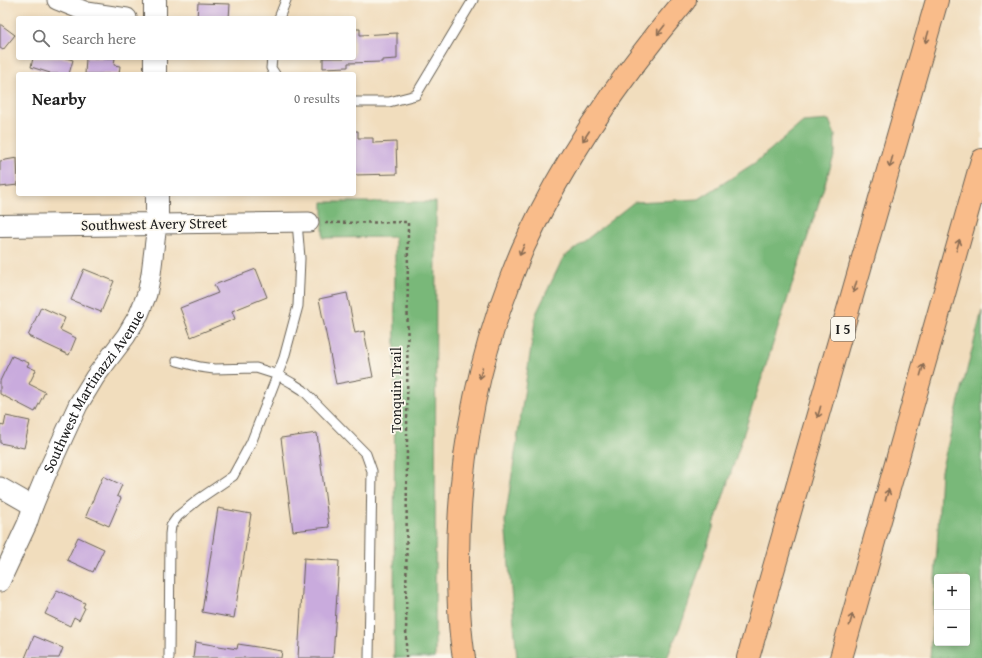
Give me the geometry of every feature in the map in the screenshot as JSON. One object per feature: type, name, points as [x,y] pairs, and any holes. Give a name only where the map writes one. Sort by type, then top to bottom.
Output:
[{"type":"highway","points":[[464,658],[458,595],[458,535],[463,470],[472,412],[486,352],[500,306],[523,248],[549,196],[582,141],[625,76],[685,0]]},
{"type":"highway","name":"I 5","points":[[748,658],[937,0]]},
{"type":"highway","points":[[841,658],[982,160]]},
{"type":"street","points":[[57,0],[87,12],[114,16]]},
{"type":"street","points":[[155,0],[155,16]]},
{"type":"street","points":[[155,60],[155,72]]},
{"type":"street","name":"Southwest Martinazzi Avenue","points":[[0,582],[27,524],[33,506],[78,405],[95,377],[126,336],[139,314],[151,274],[157,224],[157,196]]},
{"type":"street","name":"Southwest Avery Street","points":[[0,226],[303,222]]},
{"type":"street","points":[[0,487],[33,506]]},
{"type":"lane","points":[[280,16],[286,0]]},
{"type":"lane","points":[[356,102],[389,102],[416,95],[473,0]]},
{"type":"lane","points":[[272,60],[271,68],[274,72]]},
{"type":"lane","points":[[169,658],[171,526],[178,516],[188,507],[233,476],[251,443],[278,375],[298,306],[303,222]]},
{"type":"lane","points":[[177,361],[214,369],[256,368],[278,375],[297,386],[308,395],[366,454],[372,470],[369,658]]},
{"type":"path","name":"Tonquin Trail","points":[[303,222],[322,224],[408,222],[406,658]]},
{"type":"green space","points":[[829,120],[835,135],[835,153],[684,617],[667,658],[517,658],[505,521],[536,314],[563,258],[634,202],[699,199],[756,162],[803,122]]},
{"type":"green space","points":[[323,202],[436,202],[435,658],[394,658],[395,237],[323,238]]},
{"type":"green space","points":[[982,311],[982,658],[930,658],[934,595],[934,646],[970,646],[970,574],[935,574],[941,471]]},
{"type":"building","points":[[198,3],[230,4],[229,16],[197,16]]},
{"type":"building","points":[[0,24],[15,35],[3,50],[0,48]]},
{"type":"building","points":[[356,29],[360,29],[360,35],[397,33],[397,59],[382,60],[382,62],[348,63],[348,67],[323,68],[323,60],[356,60]]},
{"type":"building","points":[[33,60],[73,60],[70,72],[47,72],[31,67]]},
{"type":"building","points":[[86,60],[115,60],[114,65],[120,66],[119,72],[85,72]]},
{"type":"building","points":[[356,131],[358,131],[358,138],[373,138],[373,143],[396,142],[397,174],[356,175]]},
{"type":"building","points":[[16,158],[16,185],[0,187],[0,161]]},
{"type":"building","points":[[84,269],[114,281],[101,312],[71,300]]},
{"type":"building","points":[[256,269],[267,297],[232,311],[235,319],[191,337],[180,308],[218,293],[214,285]]},
{"type":"building","points":[[347,293],[355,333],[364,331],[373,377],[336,384],[319,299]]},
{"type":"building","points":[[41,307],[65,318],[60,330],[76,338],[69,355],[28,336]]},
{"type":"building","points":[[12,356],[29,363],[27,366],[36,370],[29,384],[45,392],[35,412],[0,394],[0,381]]},
{"type":"building","points":[[6,416],[30,421],[24,448],[0,443],[0,425],[4,426]]},
{"type":"building","points":[[317,433],[329,527],[293,531],[281,438]]},
{"type":"building","points":[[103,476],[122,485],[117,496],[121,498],[109,526],[86,516]]},
{"type":"building","points":[[218,508],[251,514],[234,618],[202,612]]},
{"type":"building","points":[[78,537],[104,549],[93,572],[67,560]]},
{"type":"building","points":[[304,558],[339,561],[333,658],[298,658]]},
{"type":"building","points":[[57,590],[85,603],[83,607],[85,608],[79,620],[74,617],[70,626],[45,614]]},
{"type":"building","points":[[34,636],[63,648],[59,658],[25,658]]},
{"type":"building","points":[[195,642],[237,649],[238,644],[282,651],[281,658],[193,658]]}]
